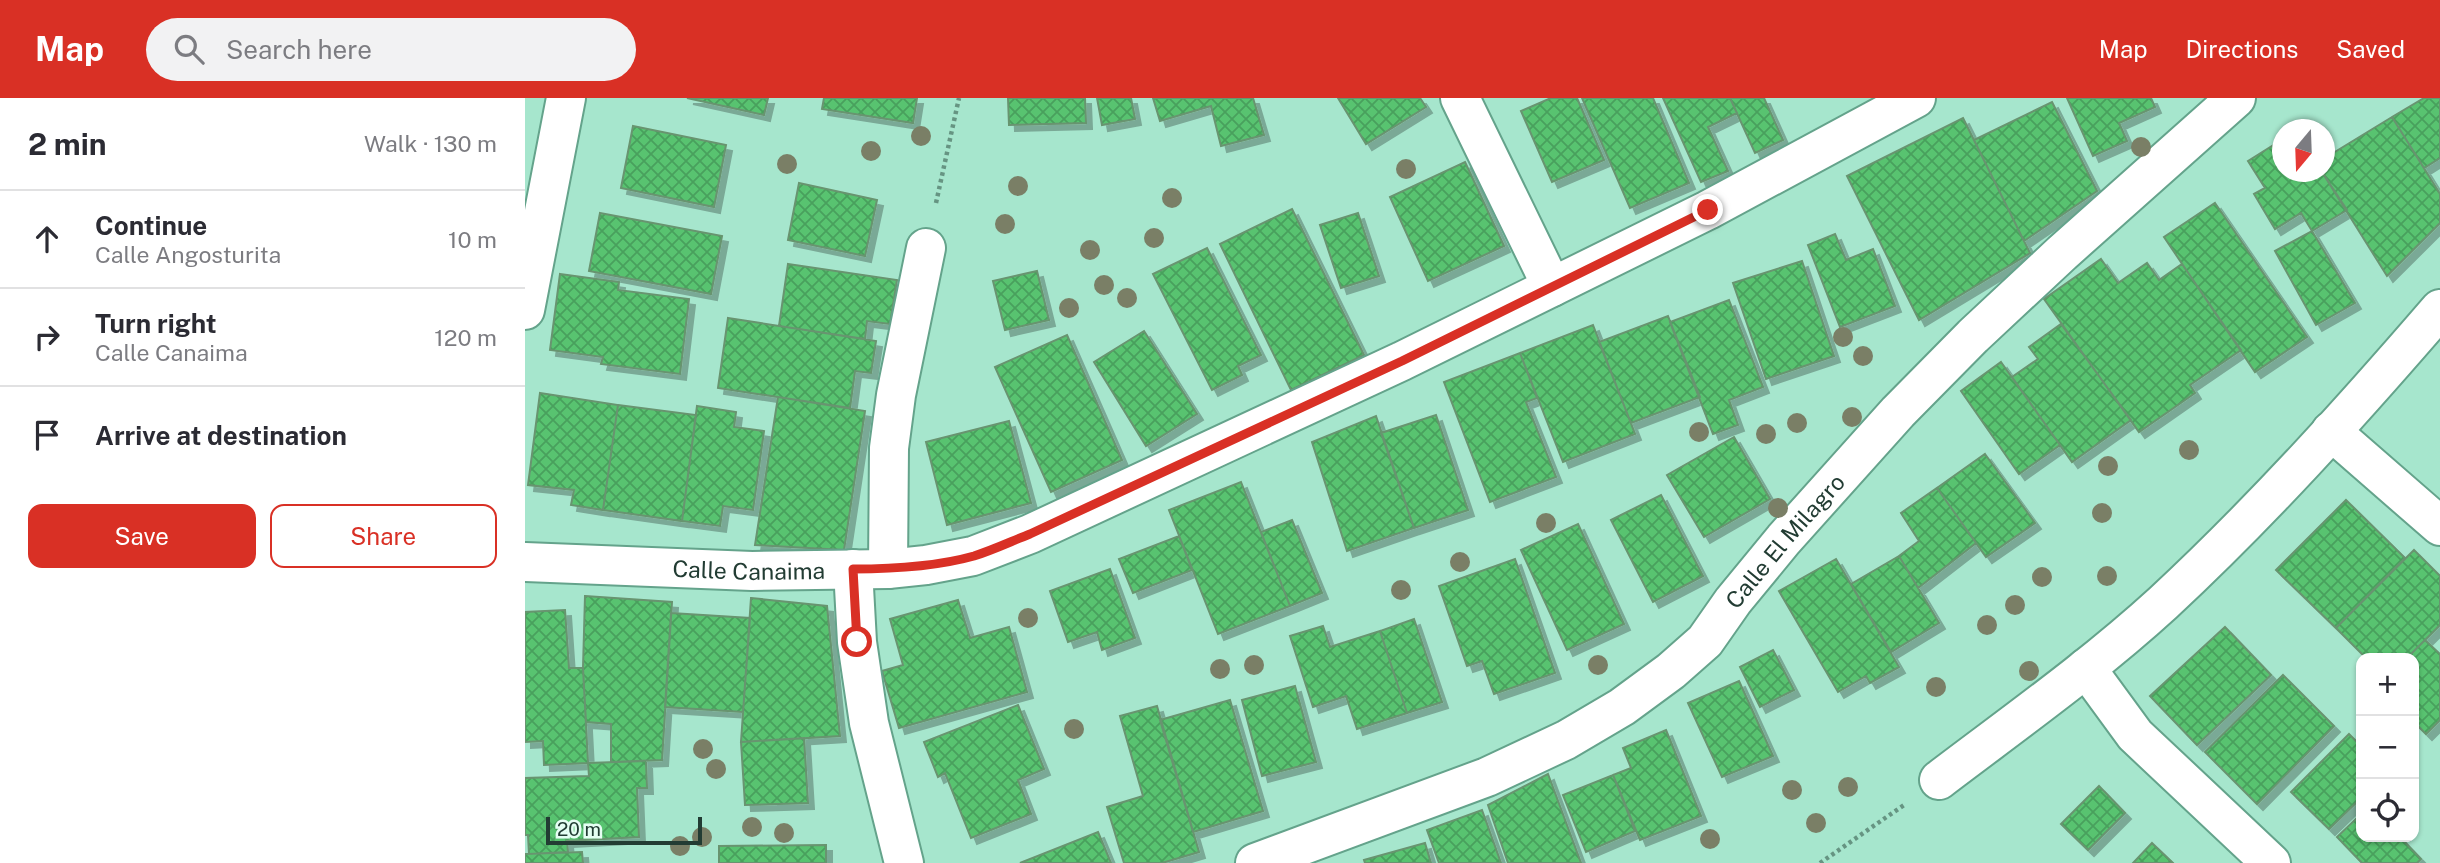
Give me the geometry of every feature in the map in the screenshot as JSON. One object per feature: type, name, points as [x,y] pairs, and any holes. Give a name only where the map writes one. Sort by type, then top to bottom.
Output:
[{"type":"street","points":[[525,310],[534,218],[566,98]]},
{"type":"street","points":[[1460,98],[1552,287]]},
{"type":"street","name":"Calle Canaima","points":[[525,562],[751,571],[870,569],[926,565],[973,556],[1030,534],[1402,361],[1708,210],[1863,111],[1916,98]]},
{"type":"street","name":"Calle El Milagro","points":[[1255,863],[1487,776],[1566,740],[1622,707],[1671,671],[1705,641],[1733,601],[1784,539],[1898,412],[1973,336],[2052,262],[2236,98]]},
{"type":"street","points":[[904,863],[869,723],[857,642],[896,395],[926,248]]},
{"type":"street","points":[[1939,780],[2086,668],[2161,604],[2227,542],[2440,309]]},
{"type":"street","points":[[2332,430],[2440,526]]},
{"type":"street","points":[[2086,668],[2135,735],[2271,863]]},
{"type":"path","points":[[926,248],[959,98]]},
{"type":"path","points":[[1820,863],[1939,780]]},
{"type":"building","points":[[687,98],[768,98],[764,115]]},
{"type":"building","points":[[824,98],[917,98],[913,123],[822,109]]},
{"type":"building","points":[[1008,98],[1085,98],[1086,123],[1009,125]]},
{"type":"building","points":[[1097,98],[1131,98],[1135,119],[1102,125]]},
{"type":"building","points":[[1153,98],[1253,98],[1264,135],[1221,146],[1211,106],[1160,121]]},
{"type":"building","points":[[1338,98],[1420,98],[1426,107],[1366,144]]},
{"type":"building","points":[[1551,98],[1577,98],[1604,160],[1552,182],[1521,111]]},
{"type":"building","points":[[1582,98],[1653,98],[1689,183],[1630,208]]},
{"type":"building","points":[[1663,98],[1730,98],[1737,113],[1708,127],[1728,171],[1701,182]]},
{"type":"building","points":[[1730,98],[1764,98],[1783,140],[1755,153]]},
{"type":"building","points":[[2067,98],[2151,98],[2155,107],[2119,123],[2127,141],[2093,156]]},
{"type":"building","points":[[2424,98],[2440,98],[2440,158],[2424,168],[2392,117]]},
{"type":"building","points":[[2052,102],[2097,191],[2024,241],[1974,140]]},
{"type":"building","points":[[2392,117],[2440,194],[2440,223],[2387,276],[2328,182],[2335,182],[2335,152]]},
{"type":"building","points":[[1963,118],[2030,253],[1919,320],[1847,176]]},
{"type":"building","points":[[633,126],[726,145],[714,207],[621,188]]},
{"type":"building","points":[[2272,146],[2272,182],[2329,182],[2347,210],[2312,231],[2301,213],[2275,229],[2254,194],[2265,188],[2248,161]]},
{"type":"building","points":[[1465,162],[1504,246],[1428,281],[1390,197]]},
{"type":"building","points":[[799,183],[877,200],[865,256],[788,240]]},
{"type":"building","points":[[2215,203],[2307,337],[2255,372],[2164,237]]},
{"type":"building","points":[[1292,209],[1364,355],[1291,390],[1220,244]]},
{"type":"building","points":[[600,213],[722,236],[711,294],[589,271]]},
{"type":"building","points":[[1358,213],[1379,276],[1341,288],[1320,225]]},
{"type":"building","points":[[2312,231],[2355,303],[2316,325],[2275,251]]},
{"type":"building","points":[[1835,234],[1846,260],[1873,249],[1895,306],[1840,327],[1808,245]]},
{"type":"building","points":[[1207,248],[1261,355],[1238,366],[1242,375],[1212,390],[1153,274]]},
{"type":"building","points":[[2101,259],[2118,283],[2147,263],[2159,280],[2182,264],[2241,350],[2190,385],[2195,393],[2139,432],[2044,299]]},
{"type":"building","points":[[1802,261],[1834,356],[1766,379],[1733,283]]},
{"type":"building","points":[[788,264],[897,280],[890,324],[867,321],[865,339],[779,326]]},
{"type":"building","points":[[1037,271],[1049,320],[1005,330],[993,281]]},
{"type":"building","points":[[560,274],[619,282],[618,290],[689,299],[680,374],[601,364],[603,357],[550,350]]},
{"type":"building","points":[[1729,300],[1763,387],[1729,400],[1738,425],[1713,434],[1670,322]]},
{"type":"building","points":[[1668,316],[1700,397],[1631,423],[1599,342]]},
{"type":"building","points":[[728,318],[876,341],[871,373],[855,371],[850,408],[718,388]]},
{"type":"building","points":[[2061,324],[2131,420],[2072,462],[2012,377],[2038,359],[2029,347]]},
{"type":"building","points":[[1593,325],[1635,434],[1563,462],[1520,353]]},
{"type":"building","points":[[1144,331],[1197,414],[1146,446],[1094,362]]},
{"type":"building","points":[[1067,335],[1122,460],[1051,492],[995,367]]},
{"type":"building","points":[[1520,353],[1537,398],[1526,402],[1556,477],[1490,502],[1444,382]]},
{"type":"building","points":[[2001,362],[2060,445],[2019,474],[1961,391]]},
{"type":"building","points":[[540,393],[618,405],[603,510],[571,505],[574,490],[528,485]]},
{"type":"building","points":[[778,397],[865,411],[844,550],[755,545]]},
{"type":"building","points":[[618,405],[696,415],[682,521],[603,510]]},
{"type":"building","points":[[697,406],[736,412],[734,427],[764,431],[753,510],[723,506],[720,526],[682,521]]},
{"type":"building","points":[[1436,415],[1468,510],[1414,528],[1381,433]]},
{"type":"building","points":[[1376,416],[1414,528],[1347,551],[1312,442]]},
{"type":"building","points":[[1009,421],[1031,503],[947,525],[926,442]]},
{"type":"building","points":[[1734,437],[1770,499],[1704,537],[1667,475]]},
{"type":"building","points":[[1985,454],[2035,523],[1986,557],[1937,488]]},
{"type":"building","points":[[1241,482],[1290,606],[1218,634],[1169,510]]},
{"type":"building","points":[[1937,488],[1976,543],[1918,588],[1899,556],[1919,541],[1901,513]]},
{"type":"building","points":[[1661,495],[1703,576],[1653,602],[1611,520]]},
{"type":"building","points":[[2346,500],[2405,558],[2336,628],[2276,570]]},
{"type":"building","points":[[1292,520],[1322,593],[1290,606],[1261,532]]},
{"type":"building","points":[[1578,524],[1624,624],[1567,650],[1521,550]]},
{"type":"building","points":[[1179,536],[1192,570],[1133,593],[1119,559]]},
{"type":"building","points":[[2414,550],[2440,576],[2440,625],[2412,653],[2361,653],[2336,628]]},
{"type":"building","points":[[1899,556],[1939,623],[1891,652],[1851,584]]},
{"type":"building","points":[[1515,559],[1555,673],[1494,694],[1482,661],[1467,666],[1439,586]]},
{"type":"building","points":[[1836,559],[1899,667],[1870,683],[1866,676],[1838,692],[1779,591]]},
{"type":"building","points":[[1110,569],[1135,638],[1102,650],[1097,632],[1068,642],[1050,591]]},
{"type":"building","points":[[585,596],[672,602],[662,760],[611,762],[611,724],[586,722],[583,668]]},
{"type":"building","points":[[751,598],[827,606],[840,736],[741,742]]},
{"type":"building","points":[[958,600],[970,638],[1009,627],[1027,692],[899,728],[882,671],[903,665],[890,619]]},
{"type":"building","points":[[565,610],[569,668],[583,668],[588,763],[544,765],[543,741],[525,742],[525,612]]},
{"type":"building","points":[[671,613],[750,618],[743,712],[665,707]]},
{"type":"building","points":[[1414,619],[1442,702],[1407,713],[1380,631]]},
{"type":"building","points":[[1323,626],[1330,647],[1380,631],[1407,713],[1357,729],[1346,696],[1313,707],[1290,636]]},
{"type":"building","points":[[2225,627],[2271,675],[2197,745],[2150,696]]},
{"type":"building","points":[[2425,640],[2440,654],[2440,720],[2426,734],[2419,727],[2419,653],[2412,653]]},
{"type":"building","points":[[1773,650],[1794,690],[1760,707],[1740,667]]},
{"type":"building","points":[[2283,675],[2334,726],[2257,804],[2205,752]]},
{"type":"building","points":[[1739,681],[1773,756],[1722,777],[1688,703]]},
{"type":"building","points":[[1295,686],[1316,762],[1262,776],[1242,700]]},
{"type":"building","points":[[1230,700],[1263,811],[1193,832],[1160,720]]},
{"type":"building","points":[[1018,705],[1044,769],[1018,780],[1031,814],[971,838],[945,773],[938,777],[924,742]]},
{"type":"building","points":[[1157,706],[1199,852],[1162,863],[1124,863],[1107,807],[1143,796],[1120,716]]},
{"type":"building","points":[[1666,730],[1701,816],[1640,840],[1613,775],[1631,768],[1623,748]]},
{"type":"building","points":[[2349,734],[2356,741],[2356,803],[2329,829],[2291,792]]},
{"type":"building","points":[[804,738],[808,803],[745,805],[741,742]]},
{"type":"building","points":[[646,761],[647,788],[637,788],[639,837],[567,841],[568,852],[529,854],[528,835],[525,835],[525,778],[589,776],[588,763]]},
{"type":"building","points":[[1548,774],[1581,863],[1508,863],[1488,805]]},
{"type":"building","points":[[1613,775],[1635,831],[1586,852],[1563,795]]},
{"type":"building","points":[[2099,786],[2125,813],[2088,850],[2061,824]]},
{"type":"building","points":[[1482,810],[1501,863],[1439,863],[1427,830]]},
{"type":"building","points":[[2356,819],[2356,842],[2405,842],[2421,859],[2417,863],[2362,863],[2337,837]]},
{"type":"building","points":[[1098,832],[1111,863],[1020,863]]},
{"type":"building","points":[[1425,843],[1431,863],[1365,863],[1364,860]]},
{"type":"building","points":[[2152,843],[2173,863],[2133,863]]},
{"type":"building","points":[[826,845],[826,863],[719,863],[719,846]]},
{"type":"building","points":[[582,852],[583,863],[525,863],[525,854]]},
{"type":"route","points":[[857,642],[853,569],[926,565],[973,556],[1030,534],[1402,361],[1708,210]]}]
